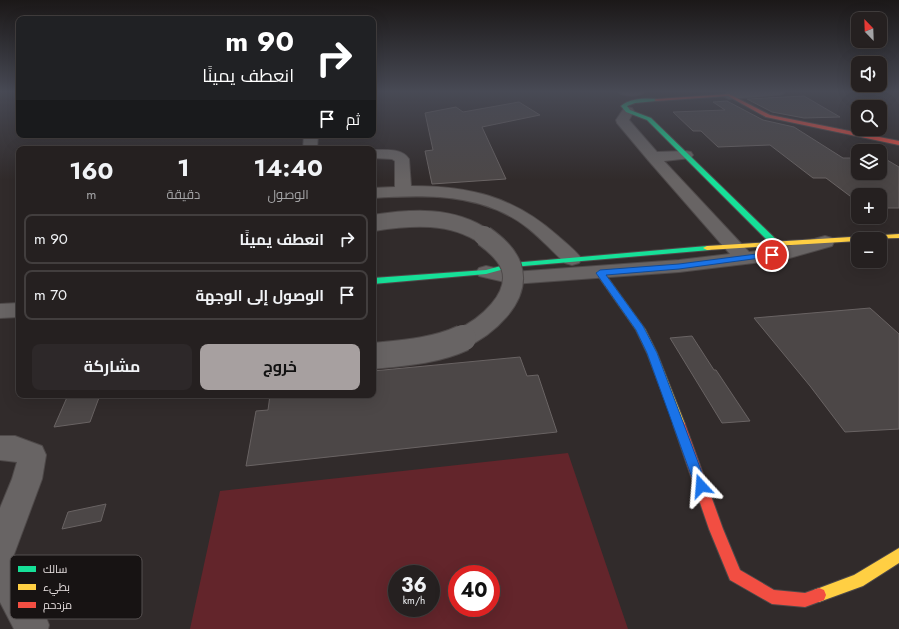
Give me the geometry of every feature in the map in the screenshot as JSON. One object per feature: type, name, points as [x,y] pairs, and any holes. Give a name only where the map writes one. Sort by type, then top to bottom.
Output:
[{"type":"street","points":[[623,121],[653,157],[740,253]]},
{"type":"street","points":[[652,121],[781,248]]},
{"type":"street","points":[[794,121],[899,143]]},
{"type":"street","points":[[376,154],[395,155],[402,159],[404,191]]},
{"type":"street","points":[[653,157],[686,155]]},
{"type":"street","points":[[376,193],[441,191],[475,197],[500,205],[523,217],[572,259]]},
{"type":"street","points":[[376,222],[416,218],[442,220],[467,228],[485,236],[501,249],[508,260],[512,271],[513,286],[500,311],[490,322],[471,334],[451,343],[418,351],[376,356]]},
{"type":"street","points":[[376,281],[486,272],[512,265],[572,259],[640,262],[740,253],[825,242],[899,236]]},
{"type":"street","points":[[486,272],[513,278],[600,273],[640,262]]},
{"type":"street","points":[[600,273],[640,329],[652,353],[687,444],[716,529],[735,575],[772,597],[805,600],[858,581],[899,556]]},
{"type":"street","points":[[0,311],[16,310]]},
{"type":"street","points":[[0,448],[16,448],[32,455],[31,471],[0,548]]},
{"type":"street","points":[[0,567],[10,586]]},
{"type":"street","points":[[28,619],[31,625]]},
{"type":"shaded area","points":[[568,453],[628,629],[190,629],[220,491]]},
{"type":"building","points":[[427,121],[509,121],[482,127],[506,179],[432,184],[425,151],[433,150]]},
{"type":"building","points":[[683,121],[769,121],[794,127],[843,158],[851,158],[851,180],[887,180],[887,160],[899,167],[899,208],[887,208],[887,188],[851,188],[851,197],[826,178],[813,178],[770,145],[718,147],[701,131],[693,131]]},
{"type":"building","points":[[870,308],[899,334],[899,429],[845,432],[810,386],[754,318]]},
{"type":"building","points":[[692,336],[750,421],[722,423],[670,338]]},
{"type":"building","points":[[520,357],[527,376],[538,375],[557,432],[246,466],[256,411],[268,410],[270,398],[376,398],[376,371]]},
{"type":"building","points":[[67,398],[99,398],[90,422],[54,427]]},
{"type":"building","points":[[106,504],[101,521],[62,529],[68,512]]},
{"type":"traffic: fast","points":[[651,121],[782,250]]},
{"type":"traffic: fast","points":[[376,281],[486,272],[512,265],[572,259],[707,248]]},
{"type":"traffic: slow","points":[[707,248],[899,236]]},
{"type":"traffic: slow","points":[[600,273],[640,329],[652,353],[679,424]]},
{"type":"traffic: slow","points":[[819,595],[858,581],[899,555]]},
{"type":"traffic: jam","points":[[794,121],[899,143]]},
{"type":"traffic: jam","points":[[679,424],[716,529],[735,575],[772,597],[805,600],[819,595]]},
{"type":"route","points":[[701,486],[687,444],[652,353],[640,329],[600,273],[731,261],[772,255]]}]
